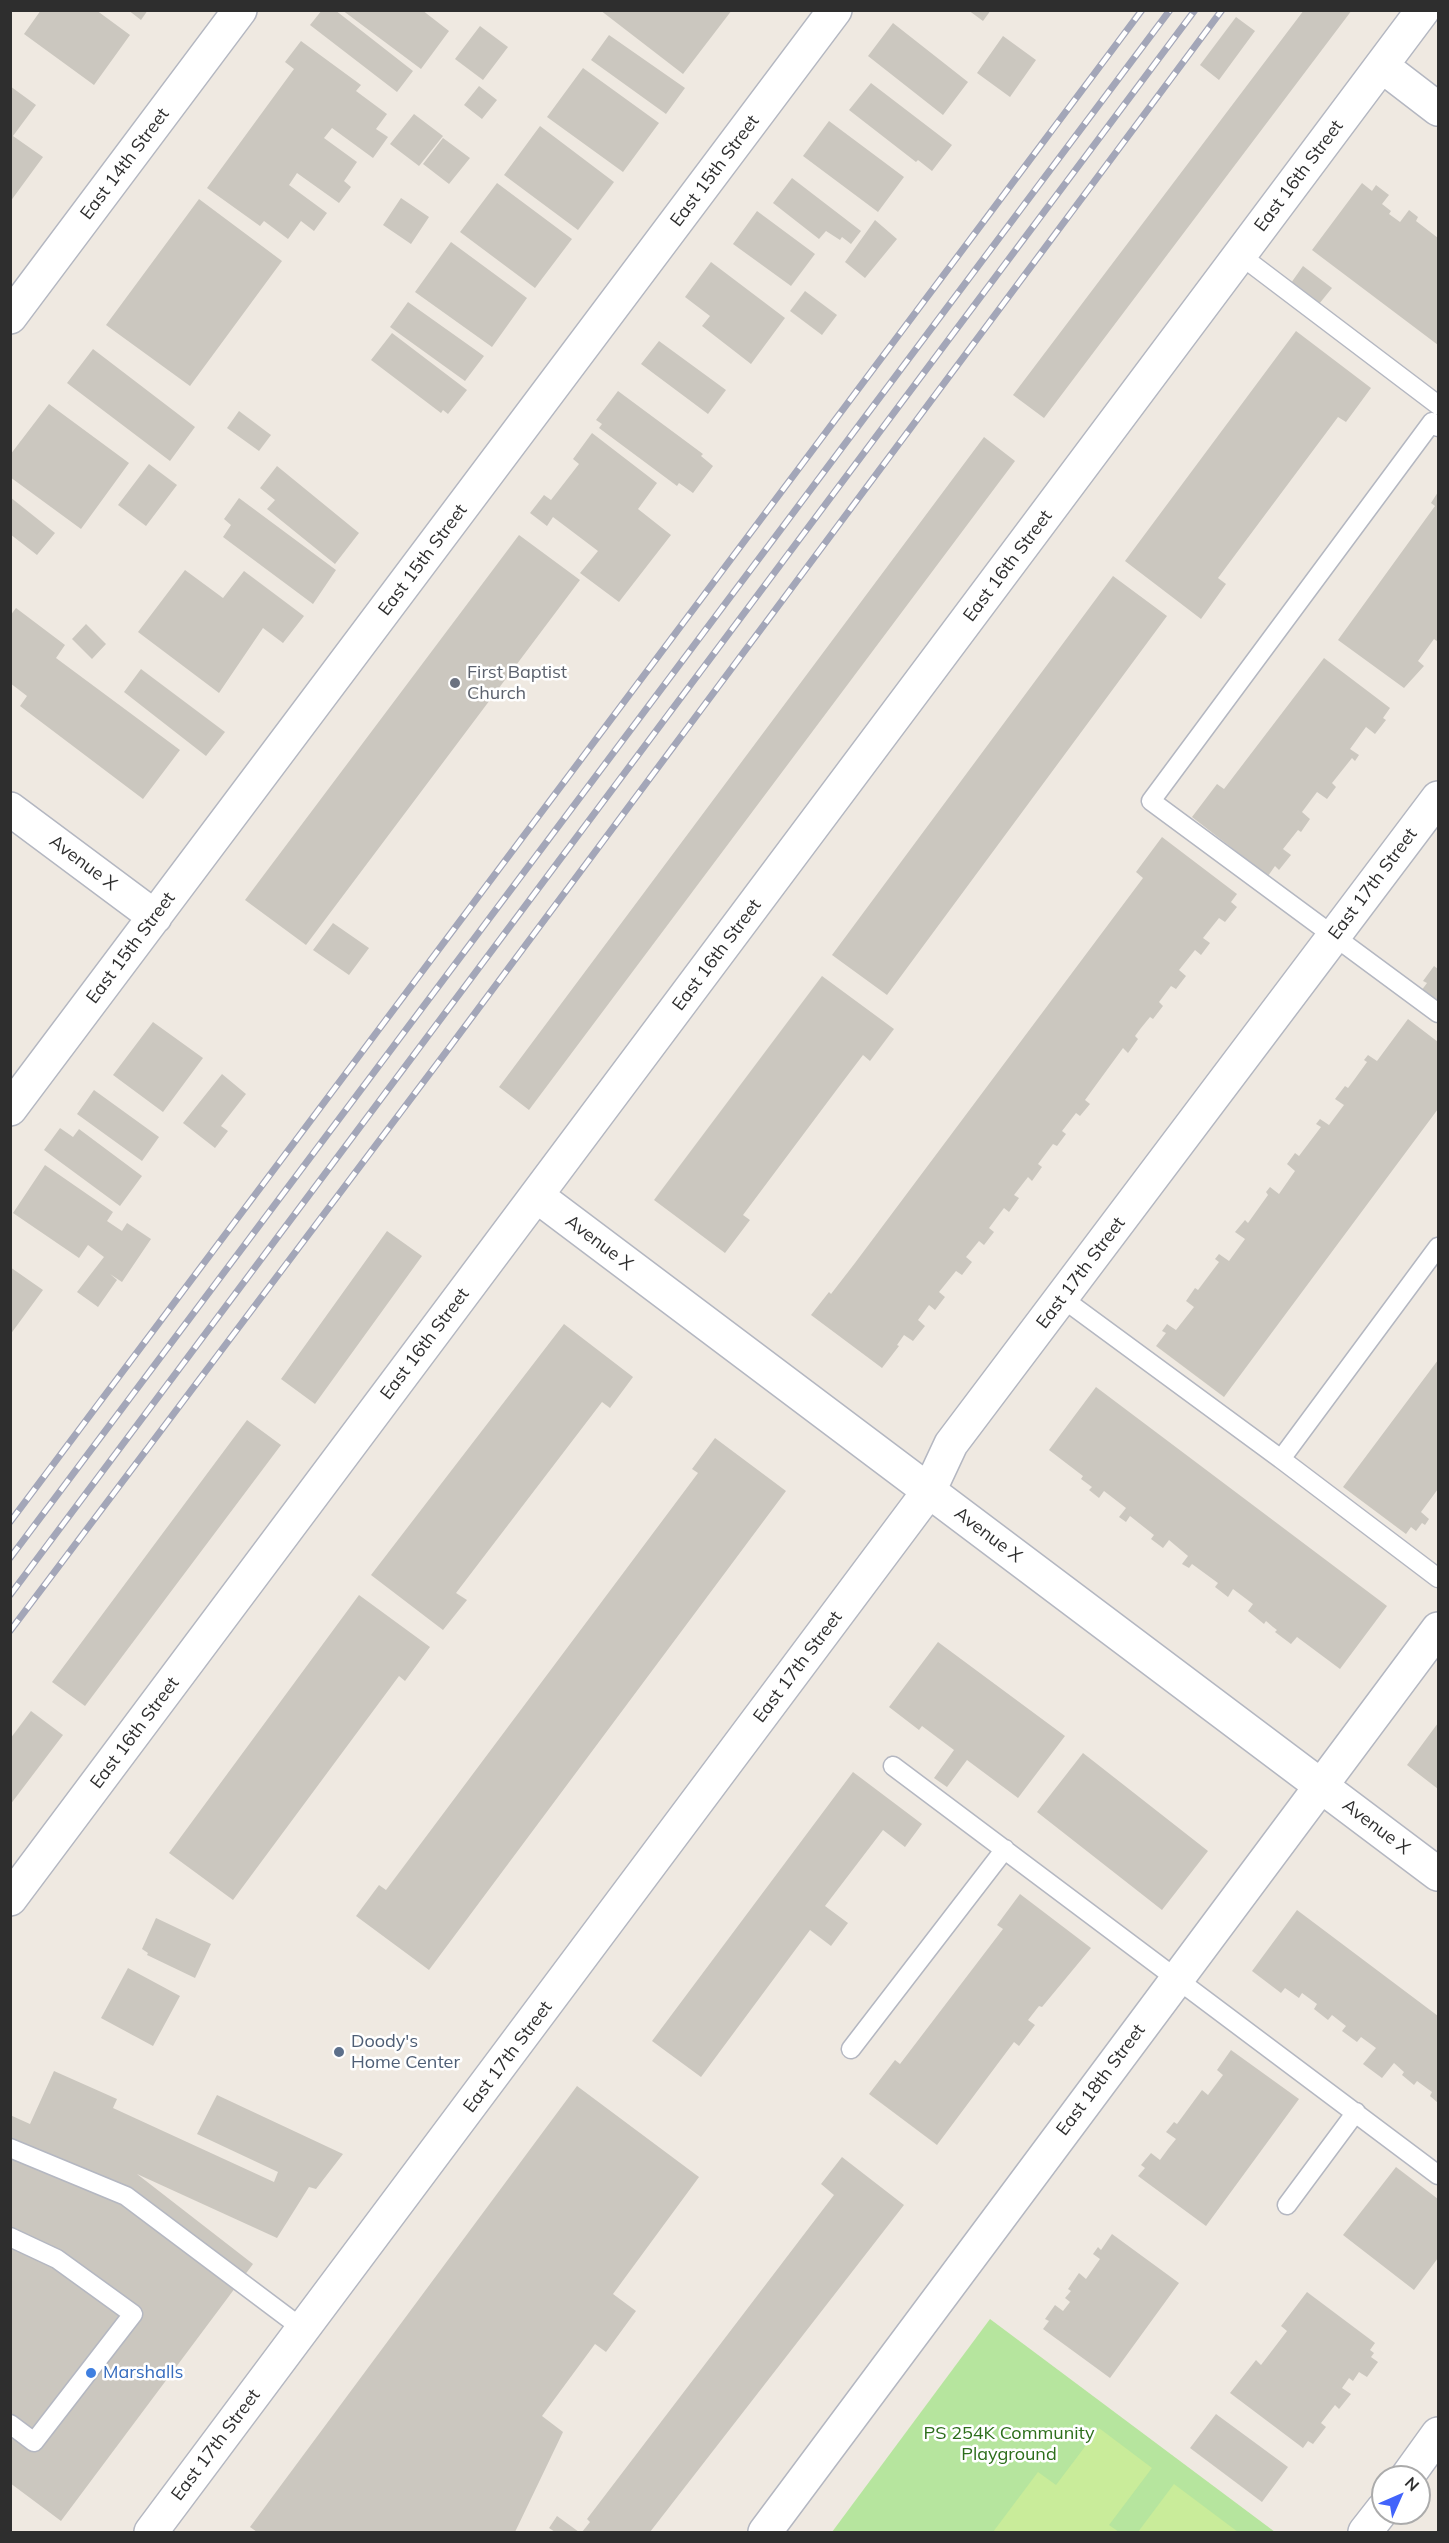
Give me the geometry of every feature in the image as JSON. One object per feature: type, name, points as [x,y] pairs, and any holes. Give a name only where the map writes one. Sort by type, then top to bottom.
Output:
[{"type":"street","name":"East 14th Street","points":[[10,317],[240,10]]},
{"type":"street","name":"East 15th Street","points":[[10,1109],[835,10]]},
{"type":"street","name":"East 16th Street","points":[[10,1899],[1423,10]]},
{"type":"street","points":[[1382,66],[1438,109]]},
{"type":"street","name":"East 17th Street","points":[[151,2532],[929,1491],[951,1444],[1438,798]]},
{"type":"street","name":"Avenue X","points":[[10,809],[155,917]]},
{"type":"street","name":"Avenue X","points":[[537,1196],[1438,1874]]},
{"type":"street","name":"East 18th Street","points":[[765,2532],[1438,1629]]},
{"type":"street","points":[[1416,2465],[1438,2434]]},
{"type":"lane","points":[[1240,255],[1438,405]]},
{"type":"lane","points":[[1438,427],[1432,422],[1151,801],[1438,1013]]},
{"type":"lane","points":[[1281,1459],[1438,1247]]},
{"type":"lane","points":[[1062,1298],[1438,1578]]},
{"type":"lane","points":[[893,1766],[1438,2175]]},
{"type":"lane","points":[[851,2049],[1005,1849]]},
{"type":"lane","points":[[1287,2205],[1356,2112]]},
{"type":"lane","points":[[10,2148],[126,2196],[303,2329]]},
{"type":"lane","points":[[10,2237],[57,2259],[133,2314],[34,2442],[10,2424]]},
{"type":"green space","name":"PS 254K Community Playground","points":[[990,2319],[1275,2532],[832,2532]]},
{"type":"green space","points":[[1099,2428],[1152,2468],[1109,2525],[1119,2532],[993,2532],[1038,2472],[1056,2485]]},
{"type":"green space","points":[[1174,2484],[1238,2532],[1138,2532]]},
{"type":"building","points":[[41,10],[96,10],[130,35],[94,85],[24,34]]},
{"type":"building","points":[[128,10],[148,10],[141,20]]},
{"type":"building","points":[[322,10],[335,10],[413,71],[397,92],[310,25]]},
{"type":"building","points":[[342,10],[422,10],[449,31],[421,69]]},
{"type":"building","points":[[600,10],[732,10],[683,74]]},
{"type":"building","points":[[968,10],[991,10],[983,21]]},
{"type":"building","points":[[1304,10],[1352,10],[1044,418],[1013,395]]},
{"type":"building","points":[[1236,17],[1255,31],[1219,80],[1200,65]]},
{"type":"building","points":[[893,23],[968,82],[943,115],[868,56]]},
{"type":"building","points":[[480,26],[508,47],[483,80],[455,59]]},
{"type":"building","points":[[609,35],[685,88],[666,114],[591,60]]},
{"type":"building","points":[[1003,36],[1036,60],[1010,97],[977,73]]},
{"type":"building","points":[[301,41],[361,85],[356,91],[387,114],[376,129],[388,137],[373,158],[332,128],[324,138],[357,162],[344,181],[351,187],[339,203],[297,173],[289,185],[327,213],[314,231],[301,221],[288,239],[264,221],[260,226],[207,188],[294,69],[285,62]]},
{"type":"building","points":[[583,68],[659,123],[623,172],[547,117]]},
{"type":"building","points":[[871,83],[952,145],[932,171],[918,160],[916,162],[849,110]]},
{"type":"building","points":[[10,86],[36,105],[13,136],[43,157],[10,202]]},
{"type":"building","points":[[479,86],[497,100],[482,119],[464,105]]},
{"type":"building","points":[[414,114],[443,136],[419,166],[390,144]]},
{"type":"building","points":[[829,121],[904,177],[878,212],[803,156]]},
{"type":"building","points":[[540,126],[614,182],[578,230],[504,175]]},
{"type":"building","points":[[443,138],[470,158],[449,184],[423,164]]},
{"type":"building","points":[[792,178],[861,231],[851,244],[842,237],[840,240],[826,231],[819,239],[773,203]]},
{"type":"building","points":[[497,183],[572,239],[535,288],[460,232]]},
{"type":"building","points":[[1362,183],[1372,191],[1376,185],[1389,195],[1382,204],[1391,211],[1389,214],[1400,222],[1409,210],[1418,217],[1416,221],[1438,238],[1438,345],[1312,250]]},
{"type":"building","points":[[401,198],[429,217],[411,244],[383,225]]},
{"type":"building","points":[[199,199],[282,261],[190,386],[106,325]]},
{"type":"building","points":[[757,211],[815,254],[791,286],[733,244]]},
{"type":"building","points":[[875,220],[897,239],[865,278],[845,262]]},
{"type":"building","points":[[451,242],[527,298],[492,347],[415,292]]},
{"type":"building","points":[[711,262],[785,318],[751,364],[702,326],[710,316],[685,297]]},
{"type":"building","points":[[1303,266],[1332,288],[1319,304],[1291,283]]},
{"type":"building","points":[[805,291],[837,315],[822,335],[790,311]]},
{"type":"building","points":[[408,302],[484,356],[465,381],[390,327]]},
{"type":"building","points":[[1296,331],[1371,388],[1346,422],[1338,417],[1218,578],[1226,584],[1201,619],[1125,561]]},
{"type":"building","points":[[392,333],[467,390],[448,414],[443,410],[441,413],[371,360]]},
{"type":"building","points":[[659,341],[726,390],[708,414],[641,364]]},
{"type":"building","points":[[93,349],[195,427],[170,461],[67,383]]},
{"type":"building","points":[[618,391],[703,454],[701,456],[713,466],[693,493],[679,483],[677,486],[599,428],[602,424],[596,420]]},
{"type":"building","points":[[49,404],[129,463],[81,529],[10,477],[10,455]]},
{"type":"building","points":[[239,411],[271,435],[259,451],[227,428]]},
{"type":"building","points":[[592,433],[657,483],[638,509],[671,535],[619,602],[580,573],[598,551],[553,517],[547,526],[530,513],[544,495],[551,500],[579,464],[573,459]]},
{"type":"building","points":[[984,437],[1015,461],[529,1110],[499,1087]]},
{"type":"building","points":[[149,464],[177,485],[146,526],[118,505]]},
{"type":"building","points":[[277,466],[359,533],[335,564],[267,509],[275,500],[260,488]]},
{"type":"building","points":[[1438,492],[1438,642],[1434,639],[1418,661],[1424,666],[1404,688],[1338,640],[1435,506],[1431,503]]},
{"type":"building","points":[[10,497],[55,533],[37,555],[10,534]]},
{"type":"building","points":[[239,498],[336,570],[313,604],[223,537],[231,525],[224,519]]},
{"type":"building","points":[[519,535],[580,580],[306,945],[245,900]]},
{"type":"building","points":[[185,570],[223,598],[244,571],[304,616],[283,643],[263,628],[219,693],[138,632]]},
{"type":"building","points":[[1113,576],[1167,616],[887,995],[832,955]]},
{"type":"building","points":[[16,608],[65,645],[56,658],[180,750],[143,799],[20,706],[27,696],[10,683],[10,616]]},
{"type":"building","points":[[86,624],[106,644],[92,659],[72,639]]},
{"type":"building","points":[[1324,658],[1390,708],[1383,718],[1386,720],[1375,734],[1366,727],[1350,749],[1359,755],[1355,761],[1352,758],[1332,783],[1336,787],[1327,799],[1317,792],[1302,812],[1310,819],[1301,832],[1298,830],[1283,849],[1291,855],[1279,870],[1275,866],[1268,876],[1192,817],[1217,784],[1224,789]]},
{"type":"building","points":[[141,669],[225,732],[206,756],[124,692]]},
{"type":"building","points":[[1162,837],[1237,894],[1231,902],[1237,907],[1225,922],[1219,918],[1203,938],[1210,943],[1201,955],[1195,950],[1179,970],[1186,976],[1176,989],[1171,986],[1159,1002],[1163,1006],[1153,1019],[1150,1017],[1135,1036],[1138,1039],[1128,1053],[1123,1048],[1085,1100],[1090,1104],[1080,1116],[1076,1113],[1062,1131],[1066,1134],[1057,1146],[1053,1144],[1038,1164],[1042,1167],[1032,1181],[1028,1177],[1014,1195],[1019,1198],[1009,1212],[1004,1208],[989,1228],[994,1232],[984,1245],[979,1241],[966,1257],[972,1262],[962,1275],[956,1271],[939,1292],[945,1297],[935,1310],[929,1305],[918,1320],[925,1326],[913,1341],[904,1335],[897,1345],[899,1346],[882,1368],[811,1315],[855,1263],[1143,878],[1136,872]]},
{"type":"building","points":[[333,923],[369,948],[349,975],[313,950]]},
{"type":"building","points":[[1434,966],[1438,969],[1438,1004],[1421,991],[1427,983],[1423,981]]},
{"type":"building","points":[[822,976],[894,1029],[870,1061],[863,1055],[838,1088],[743,1215],[750,1220],[725,1253],[654,1200]]},
{"type":"building","points":[[1408,1019],[1438,1042],[1438,1109],[1224,1397],[1156,1346],[1166,1333],[1162,1331],[1167,1324],[1176,1330],[1194,1307],[1186,1301],[1195,1288],[1198,1290],[1219,1262],[1215,1259],[1219,1254],[1229,1261],[1245,1239],[1235,1232],[1245,1220],[1248,1223],[1268,1195],[1266,1192],[1270,1187],[1279,1194],[1295,1171],[1287,1164],[1295,1153],[1299,1156],[1321,1127],[1316,1124],[1320,1119],[1329,1125],[1344,1105],[1335,1099],[1345,1086],[1348,1088],[1354,1080],[1367,1062],[1364,1060],[1368,1055],[1377,1061]]},
{"type":"building","points":[[153,1022],[203,1058],[163,1112],[113,1075]]},
{"type":"building","points":[[222,1074],[246,1094],[221,1126],[228,1131],[215,1148],[183,1123]]},
{"type":"building","points":[[94,1090],[159,1137],[142,1161],[77,1114]]},
{"type":"building","points":[[60,1128],[73,1137],[79,1129],[142,1176],[120,1206],[44,1150]]},
{"type":"building","points":[[45,1165],[113,1212],[107,1221],[122,1231],[127,1223],[151,1239],[122,1282],[110,1274],[117,1280],[98,1307],[77,1292],[104,1257],[88,1245],[79,1258],[13,1213]]},
{"type":"building","points":[[387,1231],[422,1256],[315,1404],[281,1379]]},
{"type":"building","points":[[10,1267],[43,1290],[10,1335]]},
{"type":"building","points":[[564,1324],[633,1377],[610,1408],[602,1402],[456,1593],[467,1600],[443,1630],[371,1575]]},
{"type":"building","points":[[1438,1360],[1438,1489],[1421,1512],[1429,1519],[1425,1525],[1422,1523],[1416,1531],[1411,1527],[1406,1534],[1343,1487]]},
{"type":"building","points":[[1096,1387],[1387,1606],[1340,1669],[1297,1637],[1291,1644],[1275,1632],[1277,1630],[1266,1621],[1264,1624],[1248,1611],[1253,1604],[1233,1589],[1228,1597],[1215,1587],[1218,1583],[1192,1564],[1189,1568],[1182,1564],[1188,1556],[1169,1540],[1163,1548],[1151,1539],[1154,1535],[1130,1516],[1126,1522],[1119,1517],[1126,1508],[1104,1491],[1099,1498],[1089,1490],[1092,1487],[1081,1479],[1083,1476],[1049,1450]]},
{"type":"building","points":[[247,1420],[281,1445],[85,1706],[52,1682]]},
{"type":"building","points":[[715,1438],[786,1491],[429,1970],[356,1916],[379,1885],[386,1890],[698,1473],[692,1469]]},
{"type":"building","points":[[359,1595],[430,1647],[405,1681],[399,1676],[233,1900],[169,1853]]},
{"type":"building","points":[[938,1642],[1065,1736],[1018,1798],[967,1760],[947,1787],[934,1778],[954,1750],[922,1726],[919,1730],[889,1707]]},
{"type":"building","points":[[31,1711],[63,1735],[10,1805],[10,1739]]},
{"type":"building","points":[[1438,1723],[1438,1789],[1407,1765]]},
{"type":"building","points":[[1083,1753],[1208,1851],[1162,1910],[1037,1812]]},
{"type":"building","points":[[853,1772],[922,1824],[905,1847],[883,1830],[825,1906],[848,1923],[831,1946],[810,1930],[701,2077],[652,2041]]},
{"type":"building","points":[[1020,1894],[1091,1948],[1042,2007],[1039,2006],[1028,2020],[1035,2025],[1019,2046],[1014,2042],[937,2145],[869,2094],[895,2060],[900,2064],[1003,1929],[997,1925]]},
{"type":"building","points":[[1297,1910],[1438,2016],[1438,2103],[1430,2096],[1432,2092],[1417,2081],[1414,2085],[1402,2075],[1404,2072],[1394,2063],[1382,2078],[1363,2064],[1376,2048],[1361,2037],[1357,2042],[1342,2031],[1346,2026],[1332,2015],[1328,2020],[1314,2009],[1317,2004],[1302,1993],[1299,1998],[1285,1988],[1281,1993],[1252,1971]]},
{"type":"building","points":[[156,1918],[211,1944],[195,1978],[147,1955],[148,1953],[142,1949]]},
{"type":"building","points":[[128,1968],[180,1996],[153,2046],[101,2018]]},
{"type":"building","points":[[1231,2050],[1299,2099],[1206,2226],[1138,2176],[1145,2168],[1141,2165],[1151,2153],[1160,2160],[1176,2139],[1166,2132],[1174,2122],[1177,2124],[1202,2090],[1208,2095],[1223,2075],[1217,2070]]},
{"type":"building","name":"Marshalls","points":[[54,2071],[117,2099],[113,2108],[274,2182],[278,2172],[197,2134],[217,2095],[343,2154],[316,2189],[309,2187],[277,2238],[137,2174],[253,2264],[61,2521],[10,2483],[10,2115],[30,2124]]},
{"type":"building","points":[[577,2086],[699,2177],[613,2294],[636,2311],[606,2352],[595,2344],[542,2416],[563,2432],[515,2532],[257,2532],[250,2527]]},
{"type":"building","points":[[842,2157],[904,2205],[650,2532],[582,2532],[590,2522],[587,2519],[834,2195],[821,2184]]},
{"type":"building","points":[[1396,2167],[1438,2199],[1438,2258],[1414,2290],[1343,2235]]},
{"type":"building","points":[[1112,2234],[1179,2283],[1110,2378],[1043,2329],[1049,2321],[1045,2319],[1055,2305],[1063,2311],[1070,2302],[1065,2298],[1071,2291],[1068,2289],[1079,2273],[1086,2279],[1100,2259],[1093,2254],[1098,2247],[1101,2250]]},
{"type":"building","points":[[1307,2292],[1375,2343],[1370,2350],[1374,2353],[1371,2357],[1378,2362],[1367,2377],[1359,2372],[1353,2381],[1349,2378],[1342,2388],[1351,2394],[1339,2409],[1335,2405],[1321,2423],[1326,2427],[1313,2444],[1308,2441],[1303,2448],[1230,2393],[1256,2360],[1261,2365],[1287,2331],[1281,2326]]},
{"type":"building","points":[[1216,2414],[1288,2467],[1262,2502],[1190,2448]]},
{"type":"building","points":[[557,2516],[579,2532],[555,2532],[549,2528]]},
{"type":"railway","points":[[10,1522],[1142,10]]},
{"type":"railway","points":[[10,1558],[1170,10]]},
{"type":"railway","points":[[10,1595],[1195,10]]},
{"type":"railway","points":[[10,1631],[446,1052],[1222,10]]},
{"type":"place","name":"First Baptist Church","points":[[455,683]]},
{"type":"place","name":"Doody's Home Center","points":[[339,2052]]},
{"type":"place","name":"Marshalls","points":[[91,2373]]}]
